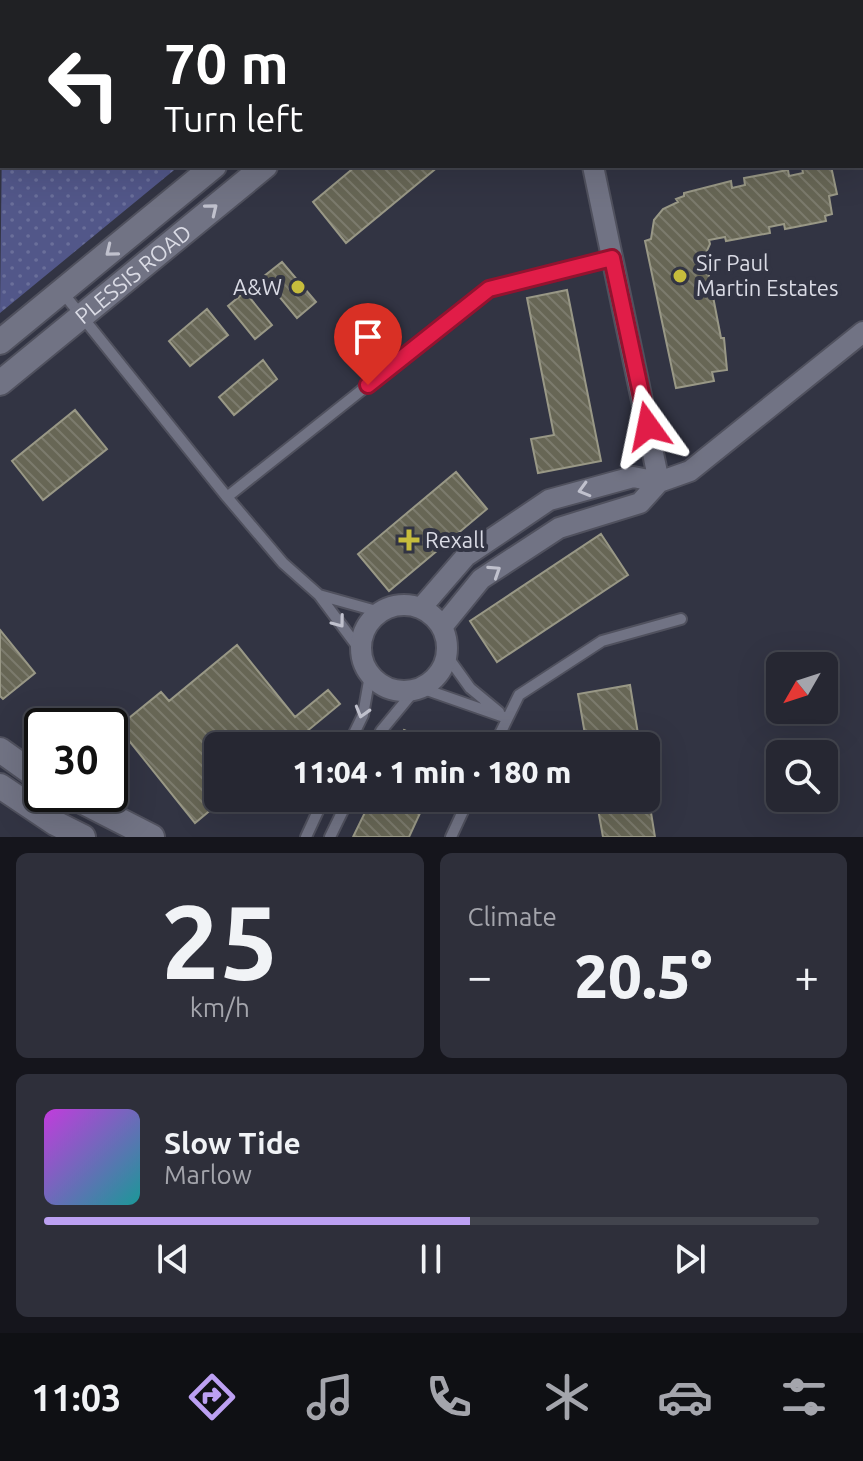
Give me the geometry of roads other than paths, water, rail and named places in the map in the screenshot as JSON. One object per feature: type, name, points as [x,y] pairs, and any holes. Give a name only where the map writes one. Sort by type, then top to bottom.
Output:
[{"type":"main road","name":"PLESSIS ROAD","points":[[0,342],[212,168]]},
{"type":"main road","name":"PLESSIS ROAD","points":[[0,383],[263,168]]},
{"type":"main road","points":[[0,750],[24,767]]},
{"type":"main road","points":[[0,786],[55,823],[83,837]]},
{"type":"main road","points":[[103,812],[152,837]]},
{"type":"street","points":[[593,168],[659,482]]},
{"type":"street","points":[[442,627],[481,579],[559,528],[640,503],[659,482],[690,471],[863,332]]},
{"type":"street","points":[[421,608],[466,556],[549,500],[633,477],[659,482]]},
{"type":"street","points":[[392,606],[421,608],[442,627],[447,641],[447,656],[442,669],[433,681],[418,690],[393,690],[381,685],[370,675],[360,650],[368,623],[392,606]]},
{"type":"lane","points":[[227,497],[489,289],[612,258]]},
{"type":"lane","points":[[62,291],[227,497],[283,563],[319,595],[360,650]]},
{"type":"lane","points":[[319,595],[380,612]]},
{"type":"lane","points":[[500,732],[517,696],[602,641],[681,619]]},
{"type":"lane","points":[[447,656],[470,688],[507,718]]},
{"type":"lane","points":[[355,732],[363,715],[370,675]]},
{"type":"lane","points":[[381,732],[418,690],[507,718]]},
{"type":"lane","points":[[306,837],[318,812]]},
{"type":"lane","points":[[330,837],[342,812]]},
{"type":"lane","points":[[451,837],[463,812]]},
{"type":"place","name":"Sir Paul Martin Estates","points":[[680,276]]},
{"type":"place","name":"A&W","points":[[298,287]]},
{"type":"place","name":"Rexall","points":[[409,540]]}]
